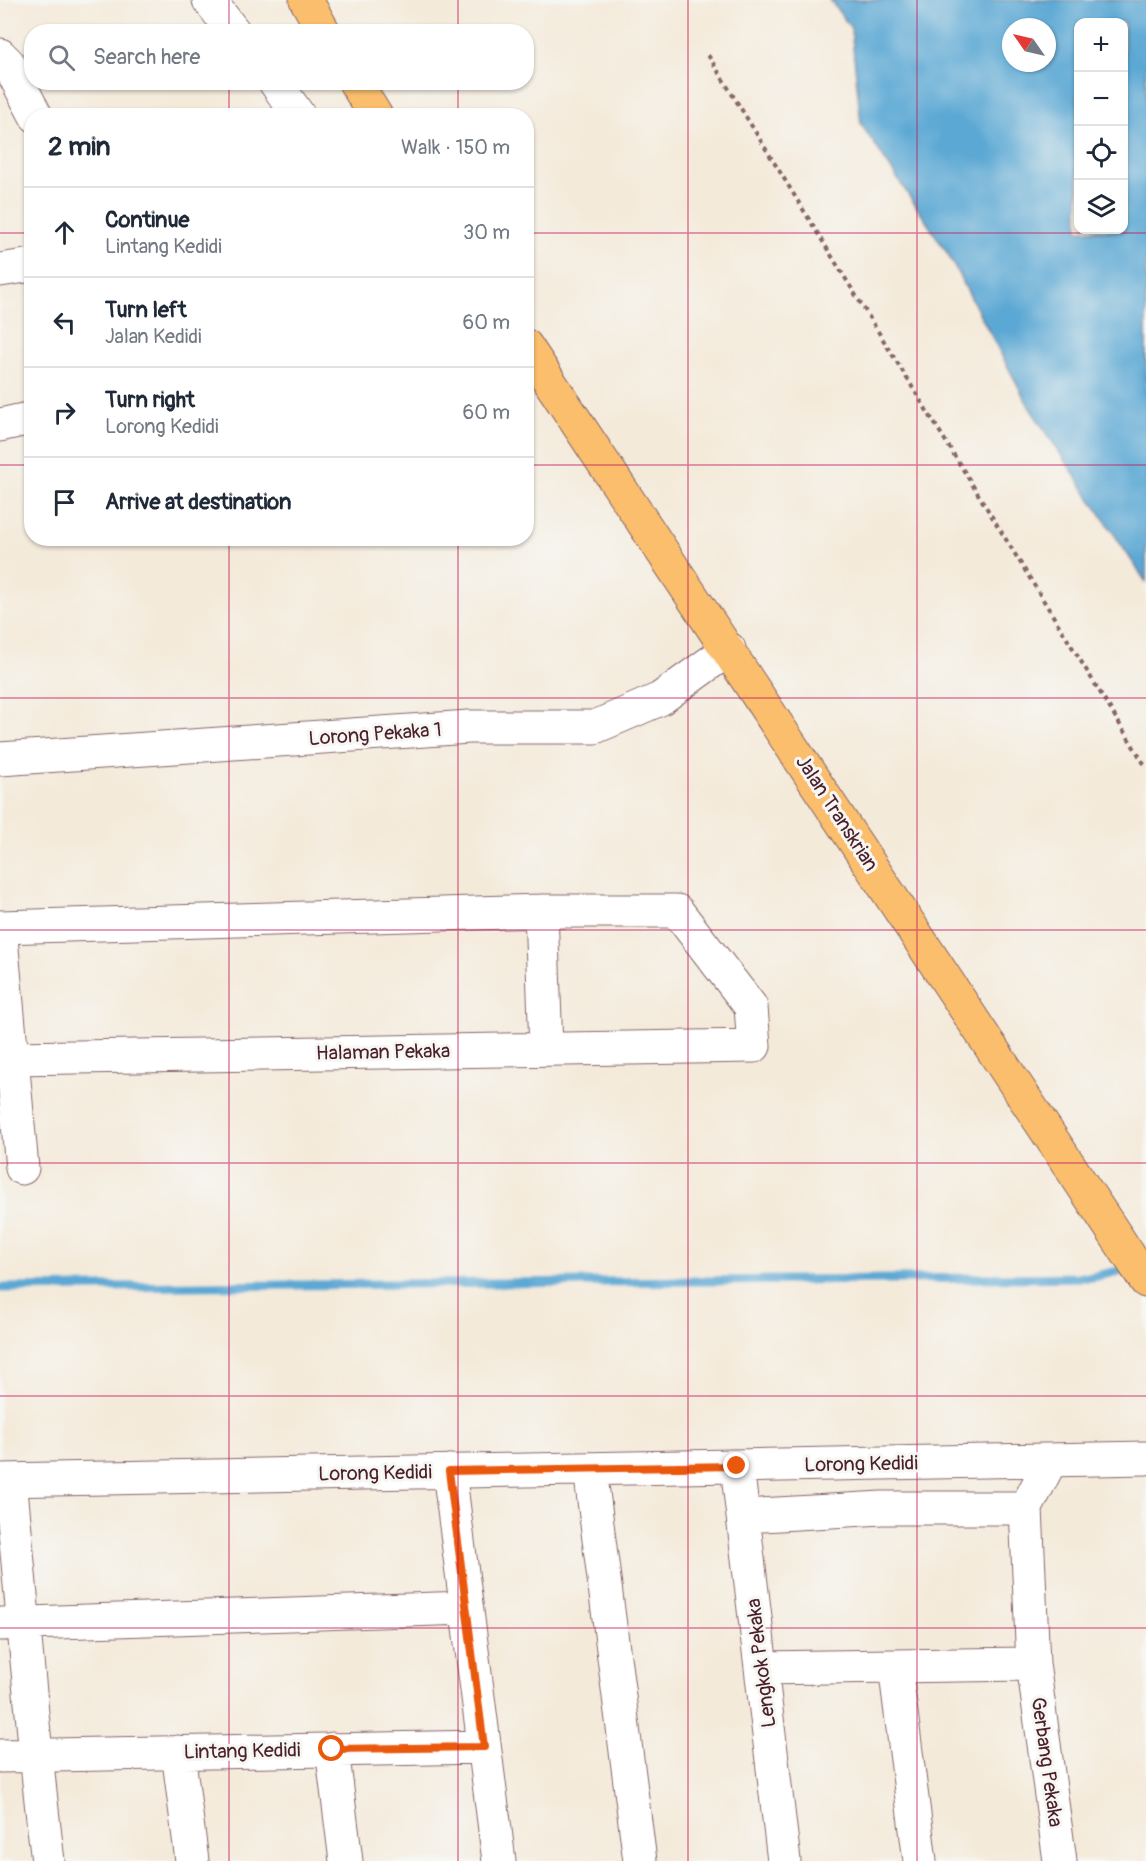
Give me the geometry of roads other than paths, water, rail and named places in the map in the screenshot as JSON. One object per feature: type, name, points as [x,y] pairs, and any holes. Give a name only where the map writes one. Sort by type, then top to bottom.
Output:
[{"type":"main road","points":[[306,0],[320,24]]},
{"type":"main road","points":[[360,90],[371,108]]},
{"type":"main road","name":"Jalan Transkrian","points":[[534,358],[1146,1281]]},
{"type":"street","points":[[209,0],[228,24]]},
{"type":"street","points":[[0,55],[8,63],[32,108]]},
{"type":"street","points":[[281,90],[293,108]]},
{"type":"street","points":[[0,270],[24,266]]},
{"type":"street","points":[[0,425],[24,420]]},
{"type":"street","name":"Lorong Pekaka 1","points":[[0,759],[469,727],[595,727],[660,699],[729,649]]},
{"type":"street","points":[[22,1168],[0,927],[541,911],[546,1049]]},
{"type":"street","name":"Halaman Pekaka","points":[[12,1058],[754,1046],[750,1006],[677,911],[541,911]]},
{"type":"street","name":"Lorong Kedidi","points":[[5,1480],[1146,1458]]},
{"type":"street","points":[[744,1516],[882,1508],[1026,1508],[1051,1460]]},
{"type":"street","name":"Lengkok Pekaka","points":[[737,1466],[784,1861]]},
{"type":"street","points":[[590,1469],[640,1861]]},
{"type":"street","points":[[449,1471],[499,1861]]},
{"type":"street","points":[[5,1480],[13,1624],[35,1755],[48,1861]]},
{"type":"street","name":"Gerbang Pekaka","points":[[1026,1508],[1033,1664],[1060,1861]]},
{"type":"street","points":[[13,1624],[466,1608]]},
{"type":"street","points":[[761,1668],[1033,1664]]},
{"type":"street","points":[[895,1666],[920,1861]]},
{"type":"street","name":"Lintang Kedidi","points":[[0,1756],[484,1747]]},
{"type":"street","points":[[332,1749],[346,1861]]},
{"type":"street","points":[[178,1752],[192,1861]]},
{"type":"water","points":[[830,0],[1146,0],[1146,582],[1030,408],[946,251],[861,124],[851,28]]},
{"type":"waterway","points":[[0,1288],[1093,1277],[1131,1268]]}]
